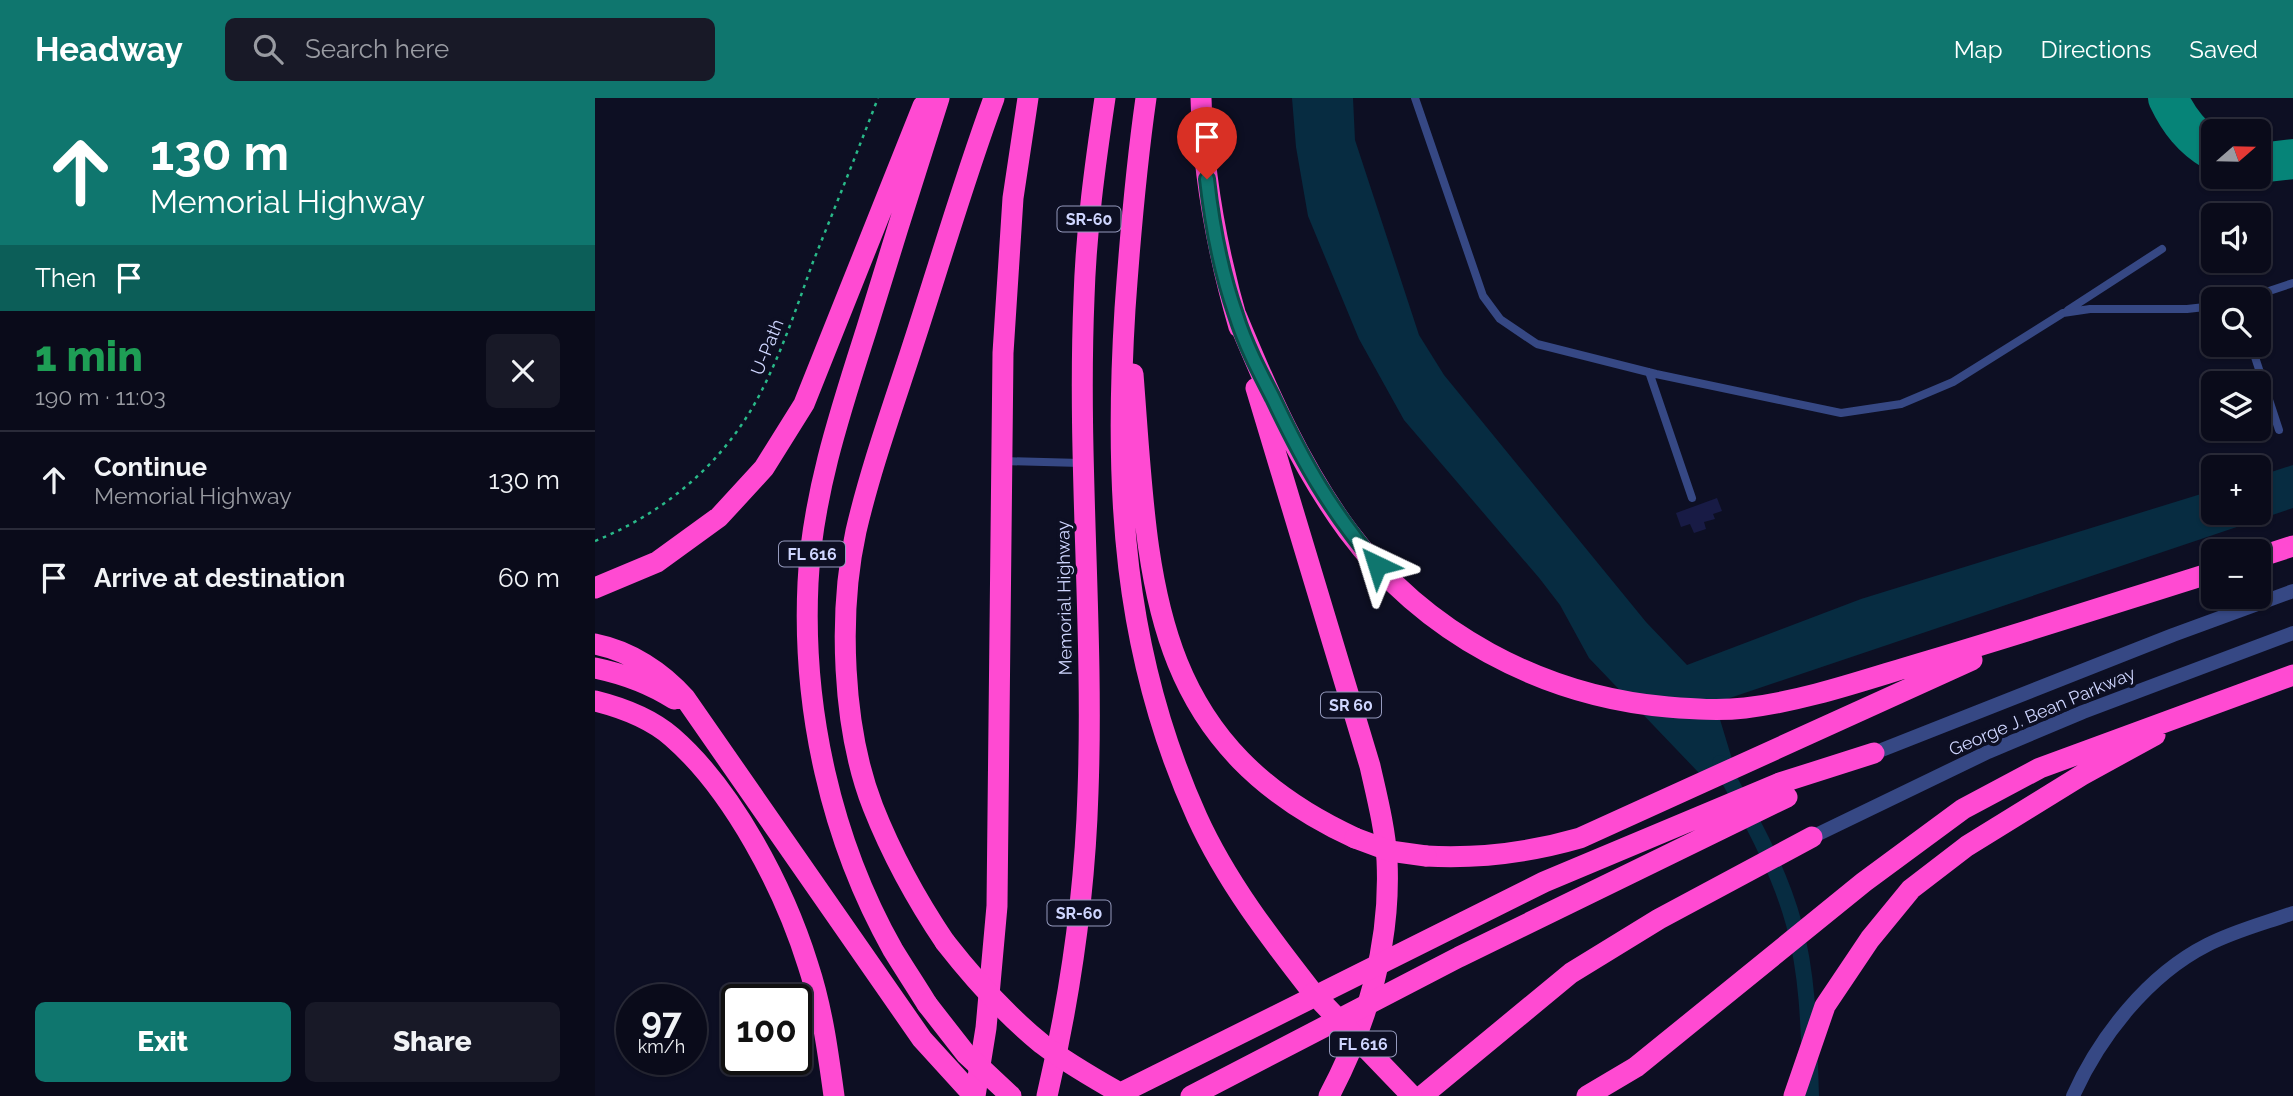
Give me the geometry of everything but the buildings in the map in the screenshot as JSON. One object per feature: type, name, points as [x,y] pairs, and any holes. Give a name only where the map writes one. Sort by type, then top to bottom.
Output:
[{"type":"highway","points":[[595,588],[657,562],[719,517],[764,468],[804,404],[926,98]]},
{"type":"highway","name":"FL 616","points":[[939,98],[841,409],[818,504],[808,581],[807,649],[817,739],[836,814],[862,884],[893,949],[927,1004],[966,1054],[1011,1096]]},
{"type":"highway","points":[[994,98],[877,456],[856,532],[845,608],[848,693],[859,755],[872,804],[899,866],[945,942],[983,988],[1044,1045],[1081,1071],[1125,1096]]},
{"type":"highway","points":[[974,1096],[986,1028],[997,906],[1007,275],[1013,198],[1028,98]]},
{"type":"highway","name":"Memorial Highway","points":[[1047,1096],[1077,927],[1088,808],[1090,727],[1082,342],[1085,260],[1105,98]]},
{"type":"highway","name":"FL 616","points":[[1146,98],[1137,161],[1121,377],[1121,485],[1128,571],[1144,661],[1164,736],[1198,818],[1227,873],[1267,935],[1313,993],[1412,1096]]},
{"type":"highway","name":"SR 60","points":[[1201,98],[1209,198],[1235,315],[1370,765],[1381,817],[1385,849],[1386,903],[1381,957],[1364,1022],[1329,1096]]},
{"type":"highway","points":[[1128,272],[1128,317],[1145,507],[1157,597],[1174,659],[1207,721],[1231,752],[1255,776],[1297,808],[1355,838],[1390,851],[1426,856],[1492,856],[1549,847],[1580,838],[1779,746],[2064,620]]},
{"type":"highway","points":[[1235,315],[1299,452],[1322,494],[1350,534],[1391,580],[1424,611],[1507,663],[1555,684],[1627,702],[1684,708],[1742,708],[1812,696],[2201,576]]},
{"type":"highway","points":[[2271,553],[2293,546]]},
{"type":"highway","points":[[595,644],[625,654],[675,687],[708,730],[922,1039],[974,1096]]},
{"type":"highway","points":[[595,668],[633,678],[656,688],[677,702],[708,730]]},
{"type":"highway","points":[[1587,1096],[1636,1067],[1864,882],[1963,809],[2040,768],[2293,675]]},
{"type":"highway","points":[[1794,1096],[1825,1006],[1870,939],[1910,889],[1967,846],[2082,775],[2154,736],[2269,683]]},
{"type":"highway","points":[[595,701],[634,713],[671,736],[709,778],[750,837],[782,898],[809,967],[827,1046],[834,1096]]},
{"type":"highway","points":[[1115,1096],[1544,882],[1874,753]]},
{"type":"highway","points":[[1191,1096],[1784,790]]},
{"type":"highway","points":[[1422,1096],[1571,973],[1659,919],[1812,837]]},
{"type":"street","name":"George J. Bean Parkway","points":[[1874,753],[2173,635],[2293,591]]},
{"type":"street","name":"George J. Bean Parkway","points":[[1812,837],[1988,752],[2107,702],[2293,632]]},
{"type":"street","points":[[2073,1096],[2107,1037],[2136,1002],[2165,974],[2208,945],[2293,914]]},
{"type":"lane","points":[[1415,98],[1483,296],[1500,319],[1537,344],[1649,372],[1841,413],[1901,404],[1953,382],[2162,249]]},
{"type":"lane","points":[[2271,290],[2293,283]]},
{"type":"lane","points":[[2063,313],[2090,309],[2201,307]]},
{"type":"lane","points":[[2255,357],[2279,430]]},
{"type":"lane","points":[[1649,372],[1692,498]]},
{"type":"lane","points":[[1002,461],[1084,463]]},
{"type":"path","name":"U-Path","points":[[595,541],[644,518],[670,500],[720,454],[747,416],[777,359],[878,98]]},
{"type":"water","points":[[1292,98],[1353,98],[1355,140],[1419,335],[1444,375],[1646,622],[1687,665],[1861,599],[2201,494],[2201,525],[2243,525],[1715,703],[1735,769],[1699,773],[1589,658],[1560,605],[1540,579],[1404,420],[1359,339],[1308,216],[1296,147]]},
{"type":"water","points":[[2293,465],[2293,508],[2271,515],[2271,472]]},
{"type":"waterway","points":[[1720,763],[1771,862],[1794,924],[1805,988],[1811,1096]]},
{"type":"taxiway","points":[[2168,98],[2187,128],[2201,141]]},
{"type":"taxiway","points":[[2271,162],[2293,159]]},
{"type":"route","points":[[1207,179],[1217,238],[1235,315],[1255,362],[1322,494],[1350,534],[1377,565]]}]
